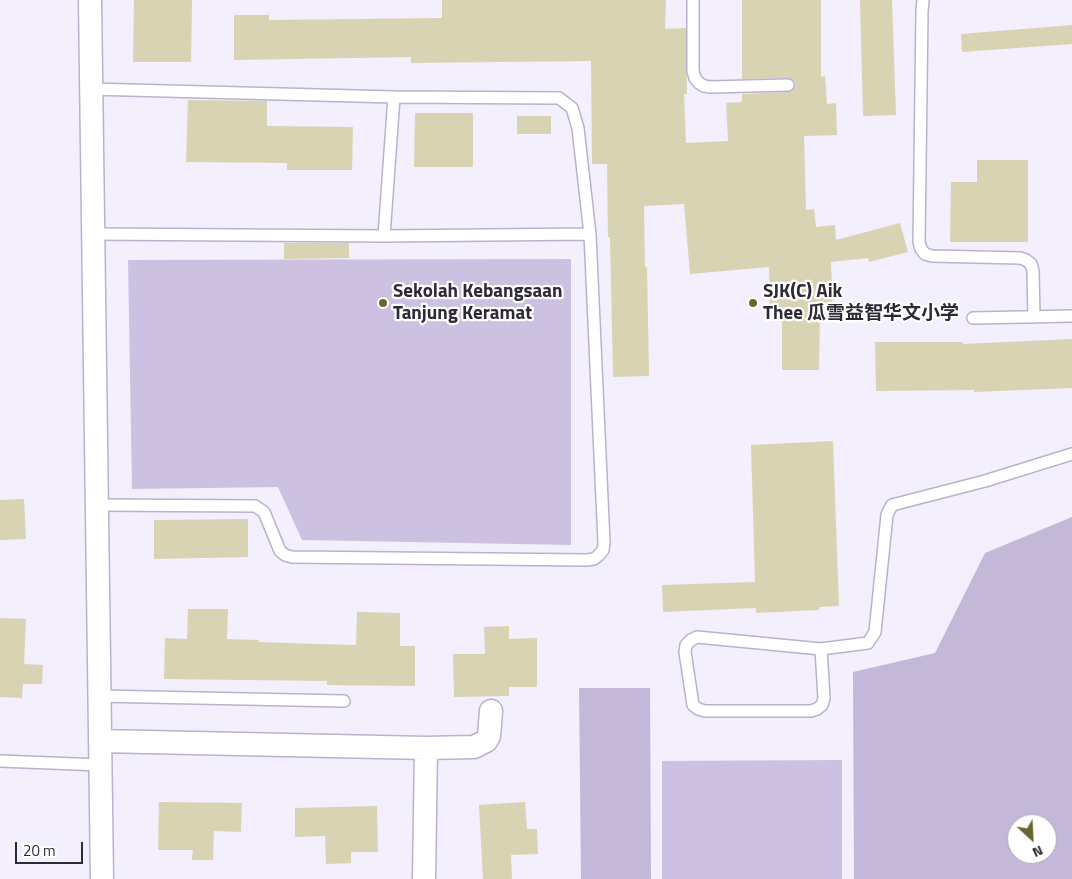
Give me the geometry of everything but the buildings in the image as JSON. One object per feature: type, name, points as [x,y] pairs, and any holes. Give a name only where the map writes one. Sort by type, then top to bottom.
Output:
[{"type":"street","points":[[90,0],[102,879]]},
{"type":"street","points":[[100,741],[426,748],[474,747],[480,745],[489,736],[491,711]]},
{"type":"street","points":[[424,879],[426,748]]},
{"type":"lane","points":[[692,0],[693,71],[699,83],[710,88],[788,86]]},
{"type":"lane","points":[[923,0],[919,214],[919,242],[921,249],[925,254],[932,256],[1020,258],[1026,260],[1031,264],[1033,271],[1034,317]]},
{"type":"lane","points":[[91,89],[394,97],[559,98],[567,103],[572,108],[578,128],[590,234],[604,544],[603,550],[594,559],[292,557],[280,551],[264,512],[255,506],[96,504]]},
{"type":"lane","points":[[384,236],[394,97]]},
{"type":"lane","points":[[93,234],[384,236],[590,234]]},
{"type":"lane","points":[[974,318],[1072,316]]},
{"type":"lane","points":[[822,649],[824,698],[822,705],[817,709],[811,711],[705,711],[698,710],[693,705],[685,652],[686,645],[698,637],[822,649],[868,643],[873,638],[887,515],[892,505],[985,481],[1072,454]]},
{"type":"lane","points":[[99,696],[344,701]]},
{"type":"lane","points":[[0,761],[100,765]]},
{"type":"shaded area","points":[[571,259],[571,545],[302,540],[278,487],[132,489],[128,260]]},
{"type":"shaded area","points":[[1072,517],[1072,879],[854,879],[853,672],[935,653],[985,553]]},
{"type":"shaded area","points":[[579,688],[650,688],[651,879],[581,879]]},
{"type":"shaded area","points":[[842,760],[842,879],[662,879],[662,761]]},
{"type":"place","name":"Sekolah Kebangsaan Tanjung Keramat","points":[[383,303]]},
{"type":"place","name":"SJK(C) Aik Thee 瓜雪益智华文小学","points":[[753,303]]}]
